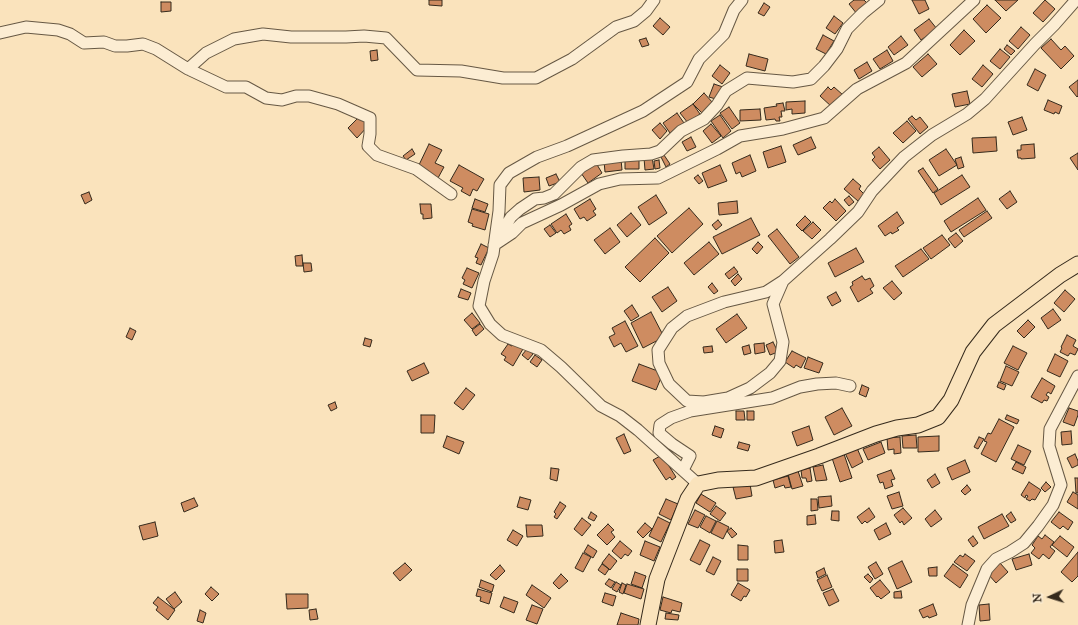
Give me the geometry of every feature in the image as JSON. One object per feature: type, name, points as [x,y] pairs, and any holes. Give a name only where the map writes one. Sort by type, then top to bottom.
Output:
[{"type":"highway","points":[[648,625],[657,579],[688,499],[698,484],[718,480],[756,478],[876,434],[896,428],[918,425],[938,417],[951,400],[973,352],[994,325],[1060,275],[1078,264]]},
{"type":"street","points":[[188,69],[206,53],[234,39],[263,34],[291,37],[346,38],[364,36],[386,38],[417,70],[462,71],[503,78],[536,78],[572,59],[616,27],[634,21],[646,12],[654,0]]},
{"type":"street","points":[[698,484],[638,430],[620,416],[601,406],[561,367],[541,350],[502,335],[490,324],[478,306],[493,254],[499,211],[500,185],[509,173],[537,157],[567,146],[643,111],[687,82],[699,59],[724,34],[734,10],[742,0]]},
{"type":"street","points":[[494,245],[511,217],[526,204],[535,199],[544,198],[554,194],[581,167],[593,160],[651,154],[660,151],[681,131],[704,119],[717,105],[726,91],[747,78],[793,82],[811,79],[824,66],[837,48],[847,29],[879,0]]},
{"type":"street","points":[[494,245],[512,233],[522,222],[561,205],[599,184],[620,180],[658,178],[740,136],[783,129],[824,118],[857,89],[906,63],[974,0]]},
{"type":"street","points":[[728,398],[704,402],[687,401],[669,384],[659,363],[658,350],[672,328],[687,316],[724,302],[766,292],[783,281],[858,212],[872,191],[904,158],[932,135],[966,114],[985,99],[1030,49],[1054,26],[1076,0]]},
{"type":"street","points":[[0,33],[26,27],[58,30],[70,34],[84,44],[104,42],[115,46],[143,44],[156,49],[188,69],[226,87],[246,87],[266,98],[282,100],[296,96],[309,96],[338,104],[370,118],[368,146],[377,154],[416,169],[451,194]]},
{"type":"street","points":[[683,470],[690,456],[659,433],[660,425],[671,418],[728,398],[750,388],[770,373],[780,361],[782,342],[772,304],[783,281]]},
{"type":"street","points":[[968,625],[972,605],[986,569],[996,559],[1024,543],[1053,505],[1061,485],[1049,446],[1050,430],[1078,376]]},
{"type":"street","points":[[690,411],[772,398],[800,387],[817,384],[836,383],[850,386]]},
{"type":"building","points":[[429,0],[442,0],[442,6],[429,5]]},
{"type":"building","points":[[854,0],[864,0],[868,4],[857,14],[849,4]]},
{"type":"building","points":[[912,0],[925,0],[929,9],[919,14]]},
{"type":"building","points":[[995,0],[1018,0],[1006,11]]},
{"type":"building","points":[[1045,0],[1055,9],[1043,22],[1033,13]]},
{"type":"building","points":[[161,2],[171,2],[171,11],[161,12]]},
{"type":"building","points":[[764,3],[770,7],[764,16],[758,13]]},
{"type":"building","points":[[987,5],[1001,18],[986,33],[973,19]]},
{"type":"building","points":[[834,16],[843,23],[835,34],[826,28]]},
{"type":"building","points":[[660,18],[670,27],[663,35],[653,26]]},
{"type":"building","points":[[929,19],[937,29],[921,40],[914,30]]},
{"type":"building","points":[[1021,27],[1030,35],[1018,49],[1009,41]]},
{"type":"building","points":[[964,30],[975,41],[960,55],[950,45]]},
{"type":"building","points":[[823,35],[834,41],[826,54],[816,49]]},
{"type":"building","points":[[901,36],[908,45],[894,55],[888,47]]},
{"type":"building","points":[[646,38],[649,45],[642,47],[639,40]]},
{"type":"building","points":[[1051,39],[1061,50],[1065,46],[1074,56],[1061,69],[1041,48]]},
{"type":"building","points":[[1007,45],[1015,51],[1011,55],[1004,49]]},
{"type":"building","points":[[1000,49],[1010,57],[1000,69],[990,61]]},
{"type":"building","points":[[377,50],[378,60],[371,61],[370,51]]},
{"type":"building","points":[[887,50],[893,61],[880,69],[873,59]]},
{"type":"building","points":[[749,54],[768,59],[765,71],[746,66]]},
{"type":"building","points":[[928,54],[937,64],[922,77],[913,67]]},
{"type":"building","points":[[867,62],[872,71],[859,79],[854,70]]},
{"type":"building","points":[[720,65],[730,73],[722,84],[712,76]]},
{"type":"building","points":[[983,65],[993,74],[982,87],[972,79]]},
{"type":"building","points":[[1035,69],[1046,75],[1038,91],[1027,85]]},
{"type":"building","points":[[1078,80],[1078,96],[1077,97],[1069,87]]},
{"type":"building","points":[[714,84],[723,87],[719,100],[709,97]]},
{"type":"building","points":[[828,87],[831,90],[834,87],[843,95],[832,107],[820,96]]},
{"type":"building","points":[[967,91],[970,104],[955,107],[952,94]]},
{"type":"building","points":[[704,93],[713,103],[702,113],[693,104]]},
{"type":"building","points":[[1048,100],[1062,106],[1059,114],[1055,112],[1054,114],[1044,110]]},
{"type":"building","points":[[805,101],[805,113],[792,114],[792,109],[786,110],[786,102]]},
{"type":"building","points":[[783,103],[785,111],[781,111],[782,117],[779,117],[780,121],[776,121],[775,119],[766,120],[764,108],[777,106],[776,104]]},
{"type":"building","points":[[693,104],[700,114],[688,123],[680,113]]},
{"type":"building","points":[[729,107],[740,123],[732,129],[720,113]]},
{"type":"building","points":[[760,109],[761,120],[740,121],[740,110]]},
{"type":"building","points":[[677,113],[684,123],[670,133],[663,123]]},
{"type":"building","points":[[720,115],[731,131],[723,138],[711,121]]},
{"type":"building","points":[[912,116],[916,120],[920,117],[928,127],[920,134],[908,119]]},
{"type":"building","points":[[359,117],[368,126],[357,138],[348,128]]},
{"type":"building","points":[[1022,117],[1027,130],[1013,135],[1008,122]]},
{"type":"building","points":[[907,121],[916,131],[903,143],[893,133]]},
{"type":"building","points":[[660,123],[667,131],[660,139],[652,130]]},
{"type":"building","points":[[711,124],[721,136],[712,143],[703,131]]},
{"type":"building","points":[[691,137],[696,147],[687,151],[682,142]]},
{"type":"building","points":[[811,137],[816,148],[798,155],[793,145]]},
{"type":"building","points":[[996,137],[997,151],[973,153],[972,138]]},
{"type":"building","points":[[429,144],[442,150],[435,163],[444,167],[438,178],[418,167]]},
{"type":"building","points":[[1034,144],[1035,158],[1018,158],[1017,150],[1021,150],[1021,145]]},
{"type":"building","points":[[781,146],[786,162],[768,168],[763,152]]},
{"type":"building","points":[[879,147],[890,160],[880,169],[872,160],[875,157],[872,153]]},
{"type":"building","points":[[412,149],[415,154],[406,160],[403,156]]},
{"type":"building","points":[[946,149],[957,165],[939,176],[929,160]]},
{"type":"building","points":[[1078,153],[1078,170],[1070,158]]},
{"type":"building","points":[[664,155],[670,164],[666,167],[661,157]]},
{"type":"building","points":[[750,155],[756,171],[742,177],[740,172],[736,174],[732,163]]},
{"type":"building","points":[[652,157],[654,169],[645,170],[644,158]]},
{"type":"building","points":[[961,157],[964,167],[958,169],[955,159]]},
{"type":"building","points":[[625,158],[639,158],[639,169],[625,169]]},
{"type":"building","points":[[621,159],[622,170],[605,172],[604,161]]},
{"type":"building","points":[[659,160],[660,168],[655,169],[654,161]]},
{"type":"building","points":[[596,163],[602,173],[588,183],[581,173]]},
{"type":"building","points":[[459,165],[484,179],[477,191],[473,189],[470,196],[461,191],[463,188],[450,181]]},
{"type":"building","points":[[720,165],[727,181],[708,188],[702,173]]},
{"type":"building","points":[[923,168],[938,189],[933,193],[918,171]]},
{"type":"building","points":[[556,174],[560,182],[549,186],[546,178]]},
{"type":"building","points":[[698,175],[703,181],[699,184],[694,178]]},
{"type":"building","points":[[962,175],[970,187],[941,205],[934,193]]},
{"type":"building","points":[[539,177],[540,190],[524,192],[523,178]]},
{"type":"building","points":[[853,179],[861,186],[859,189],[864,194],[858,201],[844,189]]},
{"type":"building","points":[[1010,191],[1017,202],[1007,209],[999,199]]},
{"type":"building","points":[[89,192],[92,200],[85,204],[81,195]]},
{"type":"building","points":[[656,195],[667,213],[649,225],[638,207]]},
{"type":"building","points":[[849,196],[854,202],[849,206],[844,200]]},
{"type":"building","points":[[978,198],[986,210],[951,232],[944,221]]},
{"type":"building","points":[[475,199],[488,204],[485,212],[472,208]]},
{"type":"building","points":[[590,199],[596,209],[593,211],[596,215],[587,221],[584,217],[580,219],[574,209]]},
{"type":"building","points":[[835,199],[846,211],[836,221],[823,208],[830,201],[832,203]]},
{"type":"building","points":[[737,201],[738,213],[719,215],[718,203]]},
{"type":"building","points":[[420,204],[431,204],[432,218],[423,219]]},
{"type":"building","points":[[689,208],[703,224],[672,253],[657,236]]},
{"type":"building","points":[[472,209],[489,214],[485,230],[472,226],[473,224],[468,222]]},
{"type":"building","points":[[987,211],[992,218],[964,237],[959,230]]},
{"type":"building","points":[[897,212],[904,223],[897,228],[899,230],[892,234],[891,232],[885,236],[878,226]]},
{"type":"building","points":[[631,213],[641,225],[627,237],[617,225]]},
{"type":"building","points":[[566,214],[572,224],[569,226],[571,230],[564,234],[561,230],[557,233],[551,224]]},
{"type":"building","points":[[805,216],[811,222],[802,231],[796,225]]},
{"type":"building","points":[[751,218],[760,235],[722,254],[713,237]]},
{"type":"building","points":[[718,220],[722,225],[716,230],[712,225]]},
{"type":"building","points":[[813,222],[821,230],[812,239],[803,231]]},
{"type":"building","points":[[550,225],[556,233],[550,237],[544,229]]},
{"type":"building","points":[[610,228],[620,242],[605,254],[594,240]]},
{"type":"building","points":[[777,229],[799,257],[790,264],[768,236]]},
{"type":"building","points":[[956,233],[963,241],[955,248],[948,239]]},
{"type":"building","points":[[942,235],[950,245],[931,259],[923,248]]},
{"type":"building","points":[[655,238],[669,253],[640,282],[625,267]]},
{"type":"building","points":[[709,242],[719,254],[694,275],[684,263]]},
{"type":"building","points":[[758,242],[763,247],[757,254],[752,249]]},
{"type":"building","points":[[481,244],[489,248],[481,265],[476,263],[478,258],[475,257]]},
{"type":"building","points":[[856,248],[864,262],[835,277],[828,263]]},
{"type":"building","points":[[921,249],[929,259],[903,277],[895,266]]},
{"type":"building","points":[[302,255],[303,266],[296,266],[295,256]]},
{"type":"building","points":[[303,263],[311,263],[312,271],[304,272]]},
{"type":"building","points":[[734,267],[738,272],[729,279],[725,274]]},
{"type":"building","points":[[467,268],[479,273],[472,288],[463,284],[465,280],[462,278]]},
{"type":"building","points":[[738,274],[742,279],[735,286],[731,281]]},
{"type":"building","points":[[862,276],[865,280],[870,278],[874,286],[870,289],[873,293],[858,302],[850,287],[853,285],[852,282]]},
{"type":"building","points":[[892,281],[902,293],[894,300],[883,288]]},
{"type":"building","points":[[712,283],[718,291],[714,294],[708,287]]},
{"type":"building","points":[[668,287],[677,301],[662,312],[652,297]]},
{"type":"building","points":[[461,289],[471,293],[468,300],[458,297]]},
{"type":"building","points":[[1065,290],[1075,299],[1064,312],[1054,303]]},
{"type":"building","points":[[836,292],[841,301],[832,306],[827,297]]},
{"type":"building","points":[[632,305],[639,316],[631,321],[624,311]]},
{"type":"building","points":[[1053,309],[1061,320],[1048,329],[1041,318]]},
{"type":"building","points":[[651,312],[664,337],[643,348],[631,323]]},
{"type":"building","points":[[472,313],[480,323],[472,329],[464,320]]},
{"type":"building","points":[[737,314],[747,328],[726,343],[716,329]]},
{"type":"building","points":[[1028,320],[1035,327],[1024,338],[1017,331]]},
{"type":"building","points":[[625,321],[638,346],[626,352],[621,343],[614,347],[609,337],[615,334],[612,328]]},
{"type":"building","points":[[480,324],[484,329],[476,336],[472,330]]},
{"type":"building","points":[[130,328],[136,331],[132,340],[126,337]]},
{"type":"building","points":[[1067,335],[1076,340],[1073,346],[1078,349],[1075,355],[1070,353],[1068,356],[1060,352]]},
{"type":"building","points":[[365,338],[372,340],[370,347],[363,345]]},
{"type":"building","points":[[773,342],[778,352],[770,355],[766,345]]},
{"type":"building","points":[[514,343],[523,349],[513,366],[504,360],[506,357],[501,354],[508,344],[512,346]]},
{"type":"building","points":[[764,343],[765,352],[755,354],[754,344]]},
{"type":"building","points":[[749,345],[751,353],[744,355],[742,347]]},
{"type":"building","points":[[712,346],[713,352],[704,353],[703,347]]},
{"type":"building","points":[[1013,346],[1027,353],[1018,370],[1004,363]]},
{"type":"building","points":[[527,349],[533,354],[528,360],[522,355]]},
{"type":"building","points":[[792,351],[806,358],[801,368],[796,365],[794,368],[785,362]]},
{"type":"building","points":[[1055,354],[1068,361],[1060,377],[1047,371]]},
{"type":"building","points":[[535,355],[542,360],[537,367],[530,362]]},
{"type":"building","points":[[808,357],[823,363],[819,373],[804,368]]},
{"type":"building","points":[[424,363],[429,373],[412,381],[407,371]]},
{"type":"building","points":[[639,364],[663,373],[656,390],[632,381]]},
{"type":"building","points":[[1006,366],[1019,372],[1012,386],[1000,381]]},
{"type":"building","points":[[1042,378],[1055,386],[1051,394],[1048,392],[1046,395],[1049,397],[1047,401],[1044,400],[1042,403],[1031,397]]},
{"type":"building","points":[[999,382],[1006,385],[1004,390],[997,387]]},
{"type":"building","points":[[862,385],[869,388],[866,397],[859,394]]},
{"type":"building","points":[[466,388],[475,395],[463,410],[454,403]]},
{"type":"building","points":[[335,402],[337,408],[331,411],[328,405]]},
{"type":"building","points":[[842,408],[852,426],[834,435],[825,417]]},
{"type":"building","points":[[1069,408],[1078,411],[1074,426],[1063,422]]},
{"type":"building","points":[[736,411],[744,411],[745,420],[736,420]]},
{"type":"building","points":[[747,411],[754,411],[754,420],[747,420]]},
{"type":"building","points":[[421,415],[435,415],[434,433],[421,433]]},
{"type":"building","points":[[1007,415],[1019,420],[1017,424],[1005,419]]},
{"type":"building","points":[[999,419],[1014,427],[996,462],[981,454],[987,442],[984,441],[988,433],[991,434]]},
{"type":"building","points":[[715,426],[724,429],[721,438],[712,435]]},
{"type":"building","points":[[809,426],[813,440],[797,446],[792,432]]},
{"type":"building","points":[[1071,431],[1072,444],[1062,445],[1061,432]]},
{"type":"building","points":[[624,434],[631,451],[624,454],[616,438]]},
{"type":"building","points":[[916,435],[917,448],[903,448],[902,436]]},
{"type":"building","points":[[447,436],[464,442],[459,454],[443,447]]},
{"type":"building","points":[[939,436],[939,451],[918,452],[918,437]]},
{"type":"building","points":[[900,437],[901,453],[894,454],[894,449],[888,450],[887,438]]},
{"type":"building","points":[[979,437],[984,439],[978,449],[974,447]]},
{"type":"building","points":[[739,442],[750,445],[748,451],[737,448]]},
{"type":"building","points":[[881,442],[885,453],[868,460],[863,449]]},
{"type":"building","points":[[1018,445],[1031,451],[1024,465],[1011,459]]},
{"type":"building","points":[[857,448],[863,462],[852,468],[845,453]]},
{"type":"building","points":[[844,454],[852,478],[840,482],[832,458]]},
{"type":"building","points":[[1075,454],[1078,465],[1072,468],[1067,458]]},
{"type":"building","points":[[662,455],[676,477],[672,480],[670,477],[666,480],[653,460]]},
{"type":"building","points":[[965,460],[970,472],[952,480],[947,468]]},
{"type":"building","points":[[1016,462],[1026,467],[1023,474],[1012,469]]},
{"type":"building","points":[[823,465],[827,480],[816,481],[813,467]]},
{"type":"building","points":[[551,468],[559,469],[557,481],[550,479]]},
{"type":"building","points":[[810,468],[812,481],[807,482],[806,478],[802,478],[801,470]]},
{"type":"building","points":[[891,470],[895,479],[891,480],[893,486],[885,489],[883,482],[880,483],[877,475]]},
{"type":"building","points":[[798,471],[803,486],[792,489],[788,474]]},
{"type":"building","points":[[935,474],[940,483],[932,488],[927,480]]},
{"type":"building","points":[[788,476],[791,487],[785,488],[784,485],[775,488],[773,480]]},
{"type":"building","points":[[1075,478],[1078,478],[1078,493],[1076,493]]},
{"type":"building","points":[[1029,482],[1041,490],[1035,500],[1032,499],[1030,501],[1026,499],[1028,496],[1026,495],[1025,498],[1021,495]]},
{"type":"building","points":[[1046,482],[1051,487],[1045,492],[1041,488]]},
{"type":"building","points":[[750,484],[752,496],[736,499],[733,487]]},
{"type":"building","points":[[967,485],[971,490],[965,495],[961,491]]},
{"type":"building","points":[[899,492],[903,506],[892,509],[887,496]]},
{"type":"building","points":[[1073,492],[1078,495],[1078,509],[1067,502]]},
{"type":"building","points":[[701,494],[716,503],[710,512],[696,503]]},
{"type":"building","points":[[831,496],[832,506],[819,508],[818,497]]},
{"type":"building","points":[[520,497],[531,500],[528,510],[517,507]]},
{"type":"building","points":[[194,498],[198,506],[184,512],[181,503]]},
{"type":"building","points":[[666,499],[678,504],[671,520],[659,514]]},
{"type":"building","points":[[811,499],[817,499],[818,510],[811,511]]},
{"type":"building","points":[[560,502],[566,506],[557,519],[554,517],[556,514],[554,512]]},
{"type":"building","points":[[716,506],[726,513],[720,521],[710,514]]},
{"type":"building","points":[[869,508],[875,517],[867,523],[865,521],[862,524],[857,517]]},
{"type":"building","points":[[903,508],[912,518],[904,525],[902,521],[900,523],[894,515]]},
{"type":"building","points":[[695,510],[705,515],[698,528],[688,524]]},
{"type":"building","points":[[935,510],[942,519],[931,527],[925,519]]},
{"type":"building","points":[[832,511],[839,511],[839,521],[831,520]]},
{"type":"building","points":[[591,512],[597,516],[594,521],[588,518]]},
{"type":"building","points":[[1011,512],[1016,520],[1011,523],[1006,516]]},
{"type":"building","points":[[1059,512],[1073,522],[1068,530],[1063,526],[1060,529],[1051,522]]},
{"type":"building","points":[[1002,514],[1009,526],[984,539],[978,527]]},
{"type":"building","points":[[815,515],[816,524],[807,525],[807,516]]},
{"type":"building","points":[[706,516],[716,521],[710,533],[700,527]]},
{"type":"building","points":[[658,517],[670,523],[661,542],[649,536]]},
{"type":"building","points":[[582,518],[591,525],[582,536],[574,529]]},
{"type":"building","points":[[717,521],[729,527],[723,539],[711,533]]},
{"type":"building","points":[[155,522],[158,536],[143,540],[139,526]]},
{"type":"building","points":[[645,523],[652,529],[643,538],[637,532]]},
{"type":"building","points":[[886,523],[891,534],[879,540],[874,530]]},
{"type":"building","points":[[608,524],[614,530],[611,532],[615,537],[607,545],[597,535]]},
{"type":"building","points":[[526,525],[542,525],[543,536],[527,537]]},
{"type":"building","points":[[731,528],[737,534],[732,538],[727,531]]},
{"type":"building","points":[[513,530],[523,536],[517,546],[507,540]]},
{"type":"building","points":[[1045,535],[1054,542],[1050,547],[1055,551],[1049,559],[1043,554],[1039,559],[1031,553],[1035,548],[1032,545],[1038,536],[1042,539]]},
{"type":"building","points":[[973,536],[978,543],[973,547],[968,540]]},
{"type":"building","points":[[1060,536],[1074,547],[1067,557],[1052,545]]},
{"type":"building","points":[[700,540],[710,545],[700,565],[690,560]]},
{"type":"building","points":[[782,540],[784,552],[775,553],[774,541]]},
{"type":"building","points":[[620,541],[632,551],[628,556],[625,554],[621,559],[612,551]]},
{"type":"building","points":[[645,541],[660,547],[654,561],[640,555]]},
{"type":"building","points":[[588,545],[597,551],[593,558],[584,552]]},
{"type":"building","points":[[738,545],[748,546],[748,560],[738,560]]},
{"type":"building","points":[[1078,552],[1078,576],[1072,582],[1061,572]]},
{"type":"building","points":[[583,553],[591,557],[583,572],[575,568]]},
{"type":"building","points":[[609,554],[617,561],[610,570],[602,563]]},
{"type":"building","points":[[965,554],[975,561],[967,571],[954,562],[960,555],[963,557]]},
{"type":"building","points":[[1029,554],[1032,565],[1016,570],[1012,559]]},
{"type":"building","points":[[713,557],[721,561],[714,575],[706,571]]},
{"type":"building","points":[[902,561],[912,582],[897,589],[888,568]]},
{"type":"building","points":[[876,562],[883,574],[875,579],[868,567]]},
{"type":"building","points":[[405,563],[412,570],[400,581],[393,573]]},
{"type":"building","points":[[1000,563],[1008,572],[996,583],[988,574]]},
{"type":"building","points":[[602,564],[609,569],[605,575],[598,570]]},
{"type":"building","points":[[953,564],[968,575],[960,588],[944,576]]},
{"type":"building","points":[[500,565],[505,571],[496,580],[490,575]]},
{"type":"building","points":[[937,567],[937,576],[929,576],[928,568]]},
{"type":"building","points":[[824,568],[826,574],[818,578],[816,572]]},
{"type":"building","points":[[737,569],[748,569],[748,581],[737,581]]},
{"type":"building","points":[[635,572],[646,576],[642,588],[631,584]]},
{"type":"building","points":[[561,574],[568,581],[559,589],[553,583]]},
{"type":"building","points":[[868,574],[873,579],[870,583],[864,577]]},
{"type":"building","points":[[827,575],[832,587],[822,591],[817,580]]},
{"type":"building","points":[[609,579],[615,582],[611,588],[605,584]]},
{"type":"building","points":[[481,580],[494,585],[492,592],[479,587]]},
{"type":"building","points":[[880,580],[890,592],[881,599],[878,596],[877,597],[870,588]]},
{"type":"building","points":[[616,582],[621,585],[617,592],[612,589]]},
{"type":"building","points":[[622,583],[626,585],[623,594],[619,592]]},
{"type":"building","points":[[738,583],[750,590],[746,597],[744,596],[741,601],[731,595]]},
{"type":"building","points":[[627,584],[644,589],[641,599],[624,593]]},
{"type":"building","points":[[532,585],[551,598],[544,608],[526,595]]},
{"type":"building","points":[[211,587],[219,594],[212,601],[205,594]]},
{"type":"building","points":[[478,589],[492,593],[489,604],[480,601],[481,597],[476,596]]},
{"type":"building","points":[[833,589],[839,601],[829,606],[823,593]]},
{"type":"building","points":[[901,591],[902,598],[894,598],[894,592]]},
{"type":"building","points":[[175,592],[182,602],[174,609],[166,599]]},
{"type":"building","points":[[605,593],[616,596],[613,606],[602,602]]},
{"type":"building","points":[[286,594],[308,594],[308,608],[287,609]]},
{"type":"building","points":[[158,597],[175,610],[168,620],[156,610],[158,607],[153,603]]},
{"type":"building","points":[[504,597],[518,602],[514,613],[500,607]]},
{"type":"building","points":[[663,597],[682,603],[680,612],[672,610],[671,613],[660,610]]},
{"type":"building","points":[[933,604],[937,615],[929,618],[928,616],[923,618],[919,610]]},
{"type":"building","points":[[989,604],[990,620],[980,621],[979,605]]},
{"type":"building","points":[[532,605],[543,609],[537,624],[526,620]]},
{"type":"building","points":[[316,609],[318,619],[310,620],[309,610]]},
{"type":"building","points":[[200,610],[206,613],[203,623],[197,621]]},
{"type":"building","points":[[621,613],[639,619],[638,625],[617,625]]},
{"type":"building","points":[[666,613],[679,615],[678,620],[665,619]]}]
